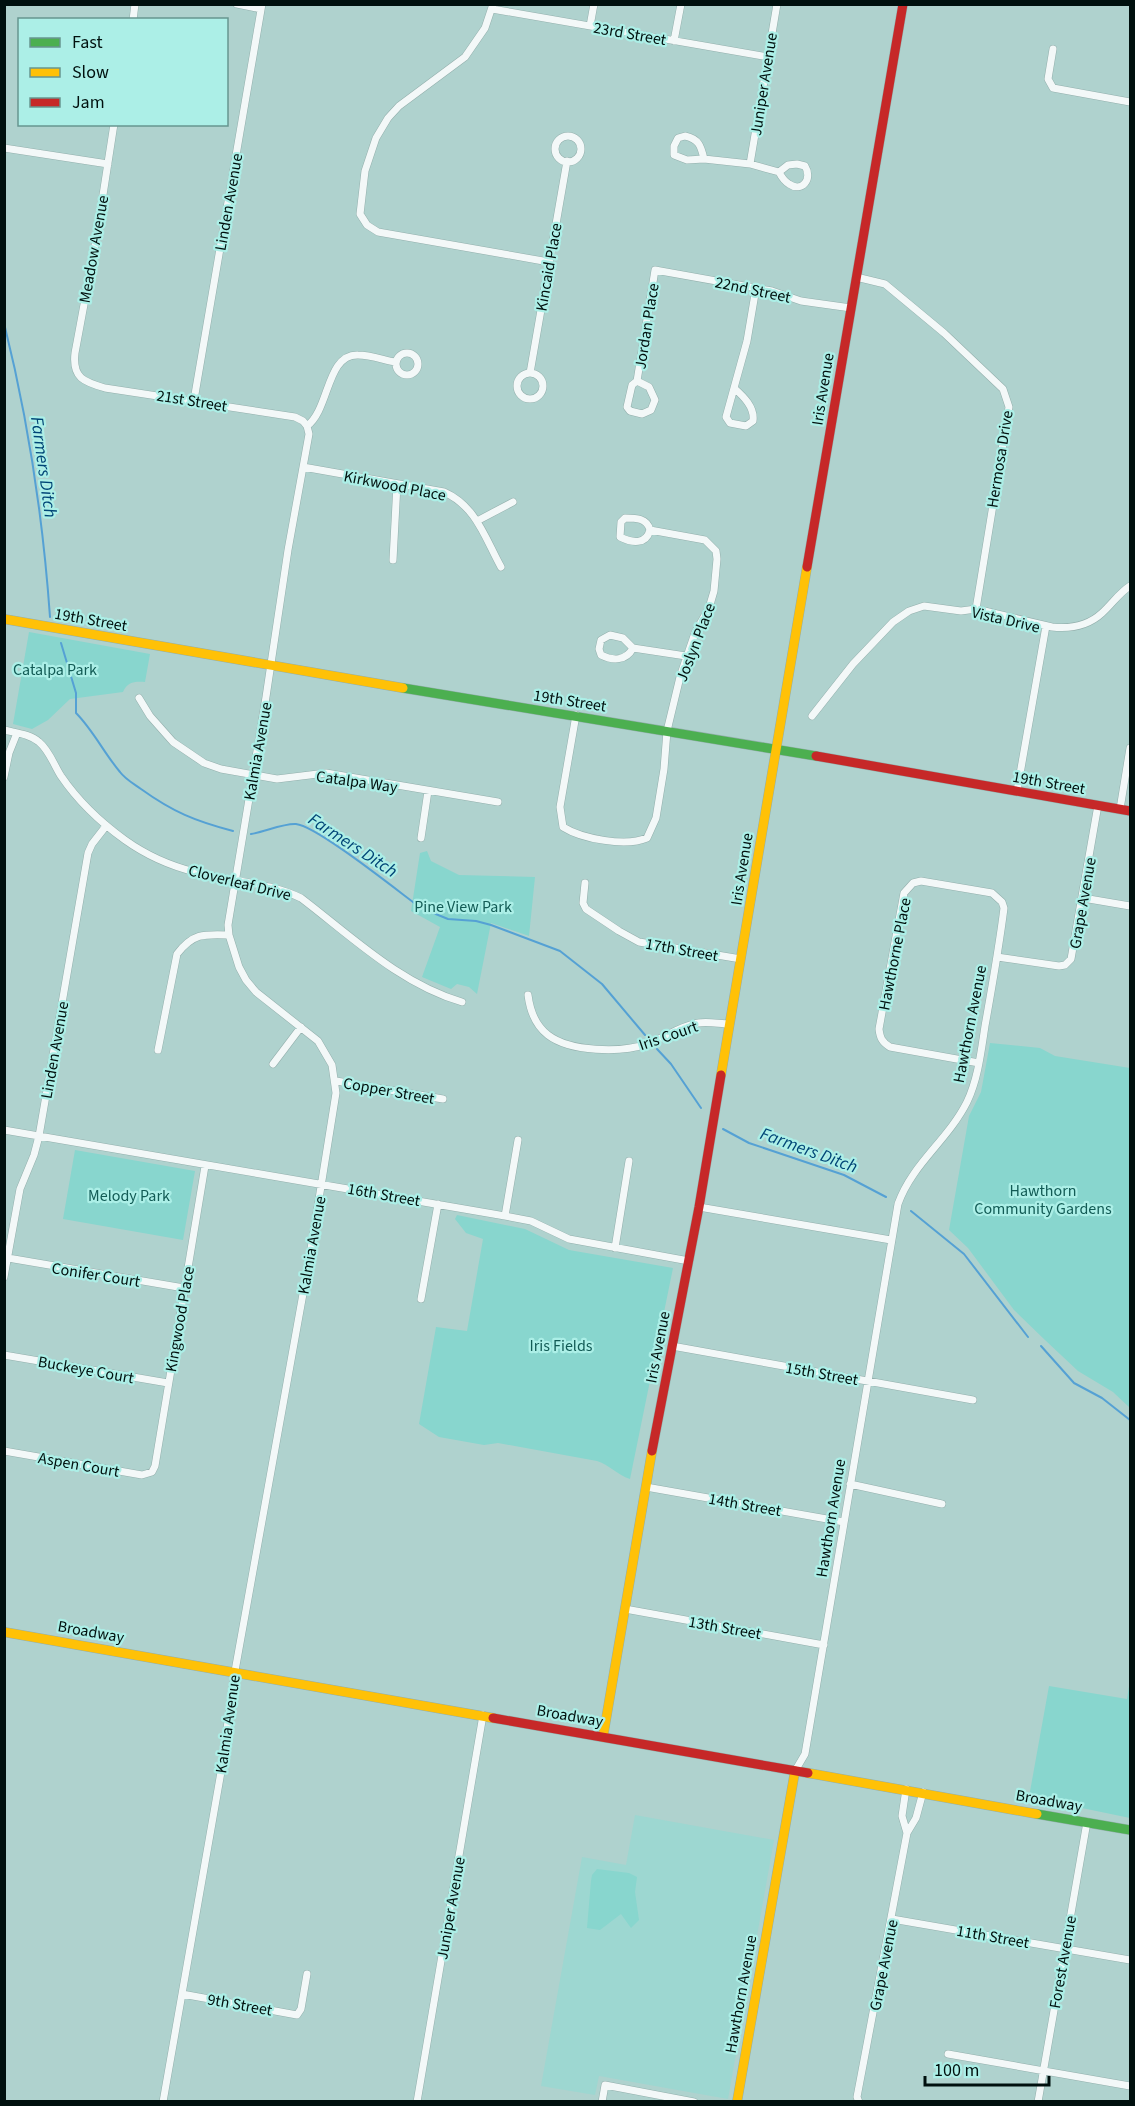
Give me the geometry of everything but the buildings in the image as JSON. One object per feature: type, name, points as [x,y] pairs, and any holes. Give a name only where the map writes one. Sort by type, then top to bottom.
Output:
[{"type":"main road","name":"Iris Avenue","points":[[603,1737],[646,1487],[699,1207],[903,4]]},
{"type":"main road","name":"19th Street","points":[[4,619],[1131,811]]},
{"type":"main road","name":"Broadway","points":[[4,1632],[1131,1830]]},
{"type":"main road","name":"Hawthorn Avenue","points":[[737,2102],[795,1771]]},
{"type":"street","points":[[237,4],[262,7]]},
{"type":"street","points":[[590,26],[594,4]]},
{"type":"street","points":[[674,41],[681,4]]},
{"type":"street","name":"Juniper Avenue","points":[[750,164],[777,4]]},
{"type":"street","name":"Linden Avenue","points":[[194,400],[262,7]]},
{"type":"street","points":[[492,7],[485,28],[465,57],[399,106],[379,131],[368,158],[362,186],[360,214],[367,225],[378,232],[549,262]]},
{"type":"street","name":"23rd Street","points":[[492,7],[768,57]]},
{"type":"street","points":[[1053,49],[1048,80],[1051,86],[1058,90],[1131,102]]},
{"type":"street","name":"Meadow Avenue","points":[[77,373],[74,363],[75,353],[114,126]]},
{"type":"street","points":[[704,159],[699,143],[693,138],[685,136],[678,138],[674,146],[674,155],[687,160],[704,159],[750,164],[778,172]]},
{"type":"street","points":[[4,148],[108,165]]},
{"type":"street","name":"Kincaid Place","points":[[530,373],[567,161]]},
{"type":"street","name":"22nd Street","points":[[655,270],[850,308]]},
{"type":"street","name":"Jordan Place","points":[[637,381],[649,387],[655,400],[651,410],[642,414],[630,411],[627,407],[632,385],[637,381],[655,270]]},
{"type":"street","name":"Hermosa Drive","points":[[856,277],[885,284],[950,339],[997,383],[1007,398],[1009,407],[976,609]]},
{"type":"street","points":[[734,388],[744,397],[753,412],[753,421],[746,426],[730,423],[726,417],[734,388],[747,341],[756,288]]},
{"type":"street","points":[[307,426],[319,414],[335,368],[340,362],[350,356],[358,355],[395,362]]},
{"type":"street","name":"21st Street","points":[[77,373],[87,382],[105,388],[295,417],[307,426]]},
{"type":"street","name":"Kalmia Avenue","points":[[163,2102],[221,1772],[235,1671],[336,1093],[332,1065],[318,1041],[256,992],[246,980],[239,968],[228,925],[288,550],[309,434],[307,426]]},
{"type":"street","name":"Kirkwood Place","points":[[303,467],[444,492],[455,497],[468,507],[501,567]]},
{"type":"street","points":[[393,560],[397,484]]},
{"type":"street","points":[[477,521],[513,502]]},
{"type":"street","name":"Joslyn Place","points":[[628,518],[645,521],[650,531],[646,539],[641,541],[623,539],[619,531],[621,522],[628,518]]},
{"type":"street","name":"Joslyn Place","points":[[576,715],[560,807],[563,827],[578,835],[636,843],[647,838],[656,818],[667,731],[686,656],[695,633],[709,608],[714,591],[717,559],[716,551],[705,540],[650,531]]},
{"type":"street","points":[[1046,626],[1065,628],[1089,622],[1103,613],[1131,586]]},
{"type":"street","name":"Vista Drive","points":[[812,716],[853,664],[900,616],[924,606],[961,611],[976,609],[1046,626],[1017,791]]},
{"type":"street","points":[[633,648],[621,659],[604,657],[599,653],[601,640],[610,635],[623,638],[633,648],[686,656]]},
{"type":"street","name":"Catalpa Way","points":[[139,698],[159,729],[188,754],[221,769],[277,779],[326,773],[498,802]]},
{"type":"street","name":"Cloverleaf Drive","points":[[4,730],[30,736],[45,747],[61,776],[82,802],[106,826],[149,854],[172,865],[196,872],[284,889],[301,898],[403,976],[425,989],[462,1002]]},
{"type":"street","points":[[4,777],[9,753],[17,733]]},
{"type":"street","points":[[1120,809],[1131,748]]},
{"type":"street","points":[[421,837],[428,791]]},
{"type":"street","name":"Grape Avenue","points":[[997,957],[1059,966],[1065,964],[1073,955],[1098,805]]},
{"type":"street","name":"Linden Avenue","points":[[4,1277],[20,1189],[39,1136],[88,853],[106,826]]},
{"type":"street","name":"Hawthorne Place","points":[[979,1063],[890,1047],[881,1038],[879,1029],[904,893],[908,887],[921,881],[998,896],[1004,908],[997,957]]},
{"type":"street","name":"17th Street","points":[[585,883],[583,903],[586,909],[632,939],[741,959]]},
{"type":"street","points":[[1083,898],[1131,906]]},
{"type":"street","points":[[158,1050],[177,954],[185,943],[194,937],[206,934],[229,935]]},
{"type":"street","name":"Hawthorn Avenue","points":[[795,1771],[805,1754],[898,1204],[903,1190],[924,1159],[952,1127],[967,1101],[979,1063],[997,957]]},
{"type":"street","name":"Iris Court","points":[[528,995],[532,1016],[549,1036],[569,1044],[595,1049],[621,1050],[645,1045],[687,1025],[701,1022],[730,1024]]},
{"type":"street","points":[[273,1064],[301,1026]]},
{"type":"street","name":"Copper Street","points":[[336,1081],[443,1099]]},
{"type":"street","name":"16th Street","points":[[4,1130],[505,1216],[531,1221],[569,1239],[689,1261]]},
{"type":"street","points":[[505,1216],[518,1140]]},
{"type":"street","points":[[615,1248],[629,1161]]},
{"type":"street","name":"Kingwood Place","points":[[152,1472],[155,1466],[206,1166]]},
{"type":"street","points":[[421,1299],[438,1204]]},
{"type":"street","points":[[699,1207],[891,1240]]},
{"type":"street","name":"Conifer Court","points":[[8,1258],[184,1288]]},
{"type":"street","name":"15th Street","points":[[672,1346],[973,1400]]},
{"type":"street","name":"Buckeye Court","points":[[4,1354],[168,1383]]},
{"type":"street","name":"Aspen Court","points":[[4,1451],[142,1475],[152,1472]]},
{"type":"street","points":[[850,1484],[942,1504]]},
{"type":"street","name":"14th Street","points":[[646,1487],[844,1522]]},
{"type":"street","name":"13th Street","points":[[625,1609],[824,1646]]},
{"type":"street","name":"Juniper Avenue","points":[[417,2102],[483,1715]]},
{"type":"street","name":"Grape Avenue","points":[[906,1789],[902,1816],[907,1833]]},
{"type":"street","name":"Grape Avenue","points":[[856,2100],[907,1833],[916,1818],[922,1792]]},
{"type":"street","name":"Forest Avenue","points":[[1038,2102],[1088,1822]]},
{"type":"street","name":"11th Street","points":[[892,1918],[1131,1960]]},
{"type":"street","name":"9th Street","points":[[182,1994],[297,2014],[307,1974]]},
{"type":"street","points":[[948,2054],[1131,2086]]},
{"type":"street","points":[[602,2102],[605,2085],[694,2102]]},
{"type":"shaded area","points":[[635,1815],[774,1840],[728,2099],[599,2076],[595,2095],[541,2086],[582,1857],[626,1865]]},
{"type":"green space","name":"Catalpa Park","points":[[29,632],[150,654],[145,682],[132,683],[123,692],[70,699],[48,720],[32,729],[13,724]]},
{"type":"green space","name":"Pine View Park","points":[[427,851],[431,861],[459,875],[535,877],[529,936],[491,923],[477,994],[469,987],[457,984],[451,989],[422,977],[440,927],[411,911],[420,853]]},
{"type":"green space","name":"Hawthorn Community Gardens","points":[[990,1043],[1040,1048],[1055,1056],[1130,1068],[1130,1408],[1113,1392],[1078,1371],[1014,1310],[968,1248],[949,1230],[969,1116],[981,1092]]},
{"type":"green space","name":"Melody Park","points":[[75,1150],[195,1171],[183,1240],[63,1219]]},
{"type":"green space","name":"Iris Fields","points":[[457,1215],[525,1229],[569,1250],[673,1268],[630,1479],[597,1461],[498,1443],[484,1445],[439,1437],[419,1424],[436,1327],[467,1331],[483,1239],[466,1233],[455,1219]]},
{"type":"green space","points":[[1130,1680],[1130,1818],[1029,1797],[1049,1686],[1127,1699]]},
{"type":"green space","points":[[597,1869],[629,1873],[637,1877],[635,1892],[639,1920],[631,1928],[621,1914],[600,1930],[587,1928],[592,1875]]},
{"type":"waterway","name":"Farmers Ditch","points":[[4,323],[33,469],[50,617]]},
{"type":"waterway","name":"Farmers Ditch","points":[[61,643],[76,693],[76,713],[122,775],[174,810],[233,831]]},
{"type":"waterway","name":"Farmers Ditch","points":[[251,834],[296,824],[339,847],[421,908],[448,919],[476,921],[491,925],[560,951],[602,984],[645,1035]]},
{"type":"waterway","name":"Farmers Ditch","points":[[657,1049],[671,1064],[701,1108]]},
{"type":"waterway","name":"Farmers Ditch","points":[[723,1129],[749,1143],[844,1175],[886,1197]]},
{"type":"waterway","name":"Farmers Ditch","points":[[911,1211],[964,1254],[1028,1337]]},
{"type":"waterway","name":"Farmers Ditch","points":[[1041,1346],[1074,1383],[1102,1398],[1130,1420]]},
{"type":"traffic: fast","points":[[403,688],[816,756]]},
{"type":"traffic: fast","points":[[1037,1814],[1130,1830]]},
{"type":"traffic: slow","points":[[721,1075],[807,567]]},
{"type":"traffic: slow","points":[[4,619],[403,688]]},
{"type":"traffic: slow","points":[[603,1737],[652,1451]]},
{"type":"traffic: slow","points":[[4,1632],[493,1718]]},
{"type":"traffic: slow","points":[[737,2102],[795,1771]]},
{"type":"traffic: slow","points":[[808,1773],[1037,1814]]},
{"type":"traffic: jam","points":[[807,567],[903,4]]},
{"type":"traffic: jam","points":[[816,756],[1130,811]]},
{"type":"traffic: jam","points":[[652,1451],[699,1207],[721,1075]]},
{"type":"traffic: jam","points":[[493,1718],[808,1773]]}]
